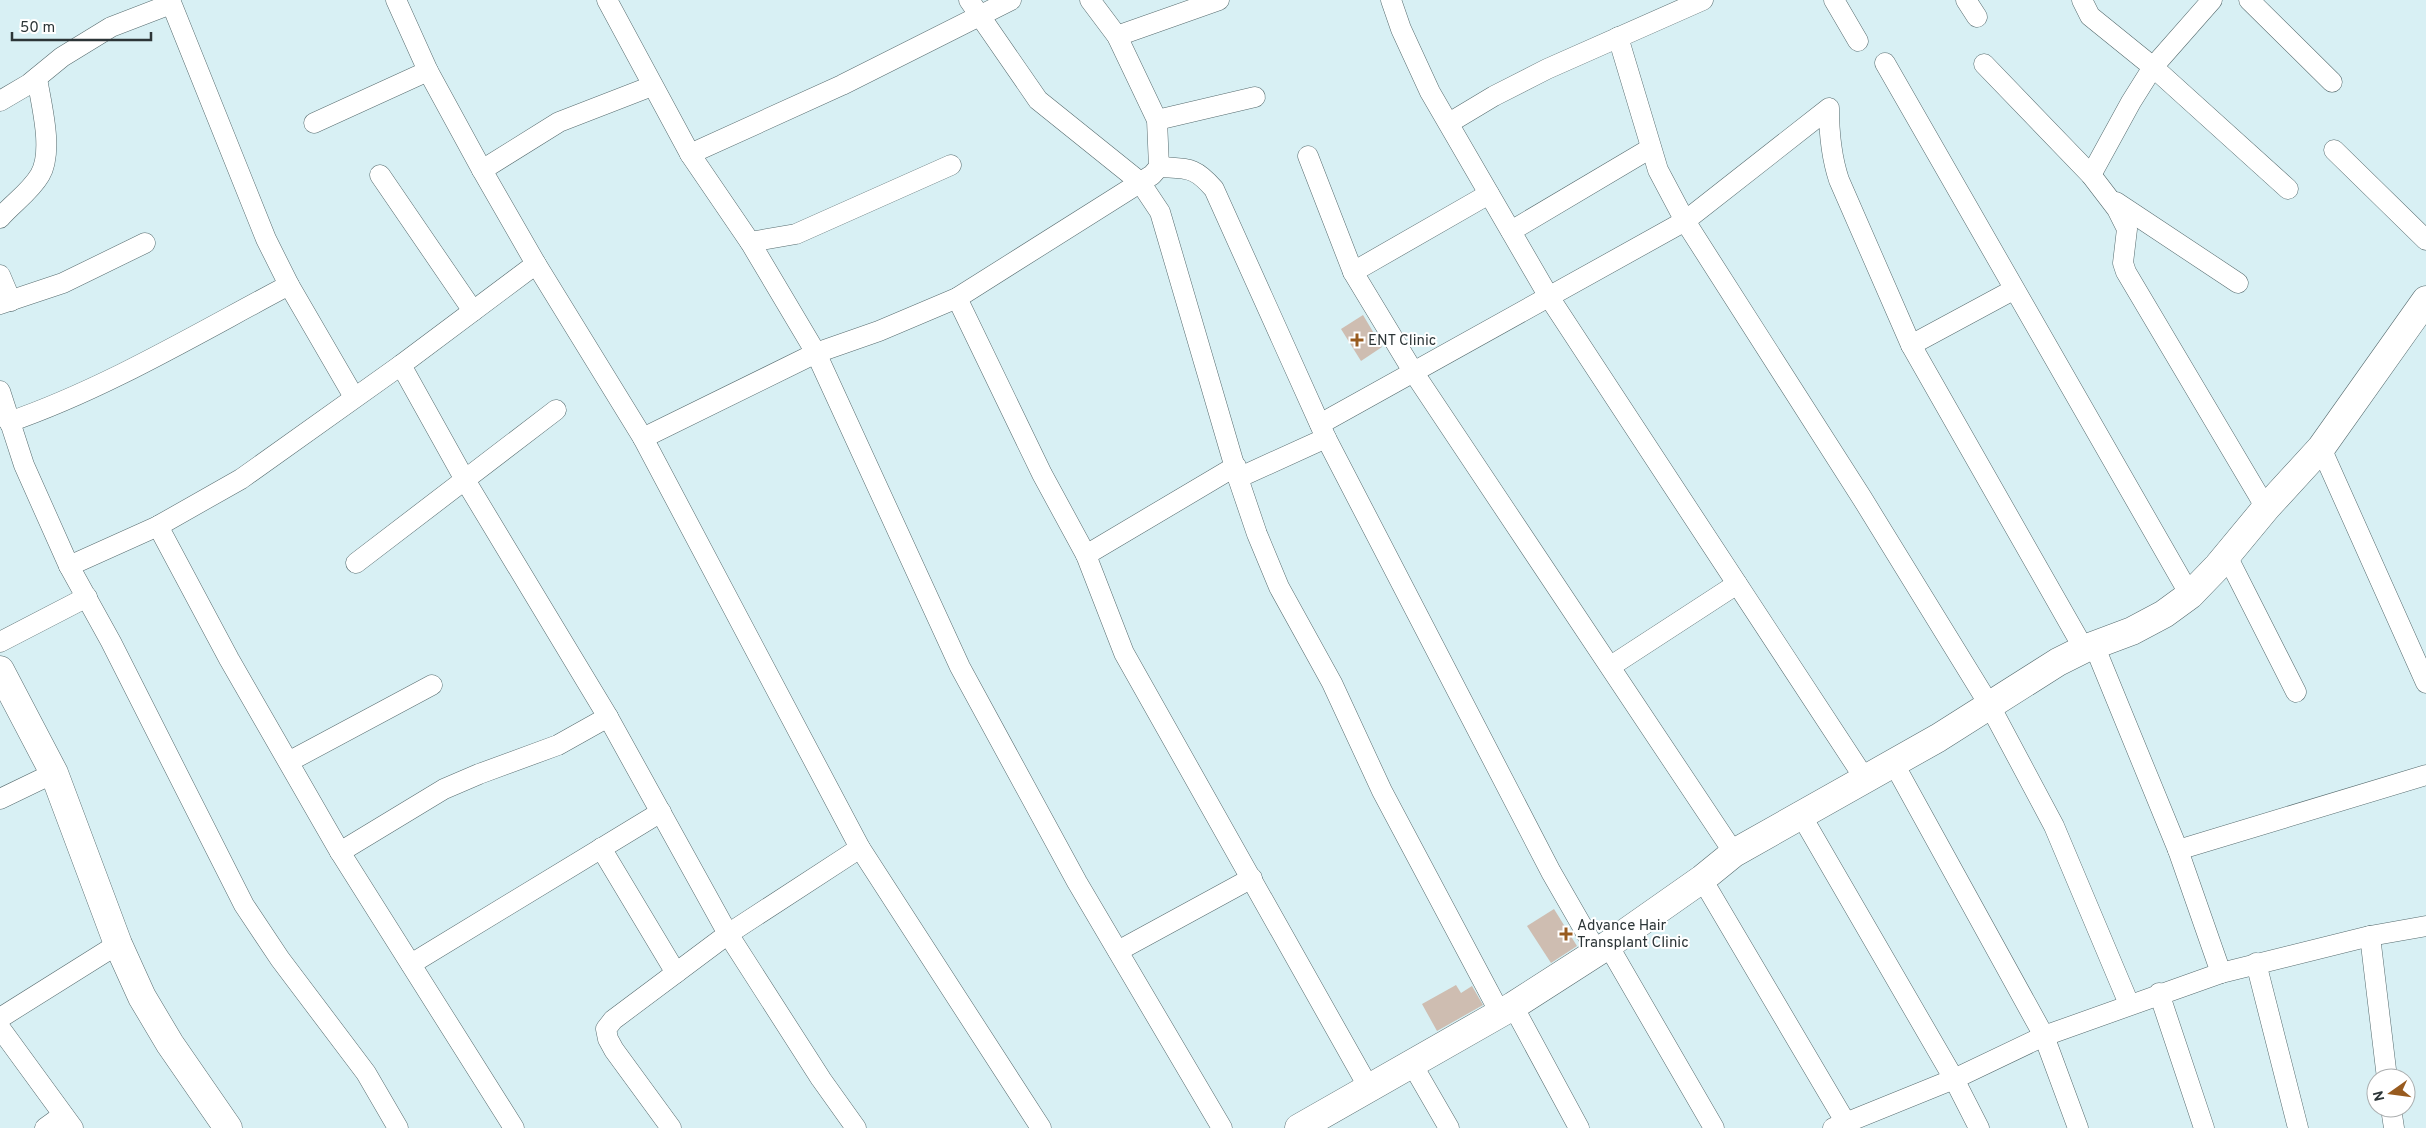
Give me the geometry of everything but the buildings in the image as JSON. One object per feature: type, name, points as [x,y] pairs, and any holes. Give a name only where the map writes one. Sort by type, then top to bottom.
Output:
[{"type":"street","points":[[396,0],[428,71],[482,170],[536,264],[643,438],[860,848],[1041,1128]]},
{"type":"street","points":[[607,0],[690,154],[750,242],[816,353],[960,667],[1077,882],[1222,1128]]},
{"type":"street","points":[[969,0],[1038,100],[1140,182],[1160,212],[1237,472],[1257,534],[1278,587],[1329,676],[1382,791],[1507,1009],[1579,1128]]},
{"type":"street","points":[[690,154],[842,85],[1011,0]]},
{"type":"street","points":[[643,438],[816,353],[879,331],[957,298],[1152,176],[1159,167],[1157,120],[1117,36],[1090,0]]},
{"type":"street","points":[[1117,36],[1219,0]]},
{"type":"street","points":[[1391,0],[1415,62],[1549,298],[1865,779]]},
{"type":"street","points":[[1449,123],[1517,83],[1703,0]]},
{"type":"street","points":[[1834,0],[1858,41]]},
{"type":"street","points":[[1966,0],[1977,17]]},
{"type":"street","points":[[2082,0],[2090,16],[2153,67],[2288,189]]},
{"type":"street","points":[[2091,175],[2131,102],[2153,67],[2212,0]]},
{"type":"street","points":[[2249,0],[2332,82]]},
{"type":"street","points":[[0,100],[28,84],[62,57],[111,27],[170,2],[266,239],[289,285],[354,397]]},
{"type":"street","points":[[1618,37],[1651,148],[1664,183],[1685,221],[1862,498],[1990,706],[2054,826],[2130,1004]]},
{"type":"street","points":[[1885,63],[2190,595]]},
{"type":"street","points":[[1984,64],[2091,175],[2124,220],[2127,229],[2123,263],[2126,272],[2266,508]]},
{"type":"street","points":[[314,123],[428,71]]},
{"type":"street","points":[[1,213],[35,183],[44,164],[46,137],[28,84]]},
{"type":"street","points":[[482,170],[559,122],[652,86]]},
{"type":"street","points":[[1157,120],[1256,97]]},
{"type":"street","points":[[1086,555],[1237,472],[1323,431],[1414,373],[1685,221],[1829,108],[1833,163],[1911,344],[2089,647],[2178,850],[2221,972]]},
{"type":"street","points":[[1511,231],[1651,148]]},
{"type":"street","points":[[2334,150],[2426,240]]},
{"type":"street","points":[[1308,156],[1354,272],[1414,373],[1734,853]]},
{"type":"street","points":[[750,242],[796,234],[951,165]]},
{"type":"street","points":[[1159,167],[1188,169],[1201,174],[1214,189],[1323,431],[1529,829],[1714,1128]]},
{"type":"street","points":[[380,175],[473,311]]},
{"type":"street","points":[[1354,272],[1489,194]]},
{"type":"street","points":[[2108,197],[2238,283]]},
{"type":"street","points":[[0,275],[5,302],[63,283],[145,243]]},
{"type":"street","points":[[69,566],[158,526],[241,479],[401,365],[536,264]]},
{"type":"street","points":[[9,422],[48,409],[95,387],[289,285]]},
{"type":"street","points":[[1911,344],[2014,290]]},
{"type":"street","points":[[957,298],[1042,474],[1086,555],[1124,653],[1369,1088]]},
{"type":"street","points":[[1306,1126],[1507,1009],[1603,948],[1702,879],[1734,853],[1894,764],[1990,706],[2039,673],[2089,647],[2150,623],[2190,595],[2321,448],[2426,300]]},
{"type":"street","points":[[401,365],[465,480],[608,716],[728,934],[821,1078],[856,1128]]},
{"type":"street","points":[[0,390],[24,465],[69,566],[244,906],[280,959],[366,1073],[398,1128]]},
{"type":"street","points":[[356,563],[556,410]]},
{"type":"street","points":[[2321,448],[2426,683]]},
{"type":"street","points":[[158,526],[229,659],[290,761],[340,852],[514,1128]]},
{"type":"street","points":[[2226,556],[2296,692]]},
{"type":"street","points":[[1610,666],[1737,584]]},
{"type":"street","points":[[0,642],[87,598]]},
{"type":"street","points":[[0,670],[54,774],[118,944],[142,997],[165,1036],[228,1128]]},
{"type":"street","points":[[290,761],[432,686]]},
{"type":"street","points":[[340,852],[444,789],[479,774],[553,748],[608,716]]},
{"type":"street","points":[[1894,764],[2044,1036],[2078,1128]]},
{"type":"street","points":[[0,799],[54,774]]},
{"type":"street","points":[[2178,850],[2426,775]]},
{"type":"street","points":[[411,964],[661,812]]},
{"type":"street","points":[[1801,815],[1954,1079],[1979,1128]]},
{"type":"street","points":[[601,848],[676,973]]},
{"type":"street","points":[[671,1128],[614,1050],[608,1039],[606,1029],[613,1020],[728,934],[860,848]]},
{"type":"street","points":[[1118,951],[1252,878]]},
{"type":"street","points":[[1702,879],[1843,1126],[1954,1079],[2044,1036],[2159,993],[2221,972],[2256,963],[2370,936],[2426,926]]},
{"type":"street","points":[[2370,936],[2386,1068]]},
{"type":"street","points":[[0,1018],[118,944]]},
{"type":"street","points":[[2256,963],[2298,1128]]},
{"type":"street","points":[[2159,993],[2204,1128]]},
{"type":"street","points":[[0,1028],[68,1122],[45,1128]]},
{"type":"street","points":[[1412,1064],[1449,1128]]},
{"type":"place","name":"ENT Clinic","points":[[1357,340]]},
{"type":"place","name":"Advance Hair Transplant Clinic","points":[[1566,934]]}]
